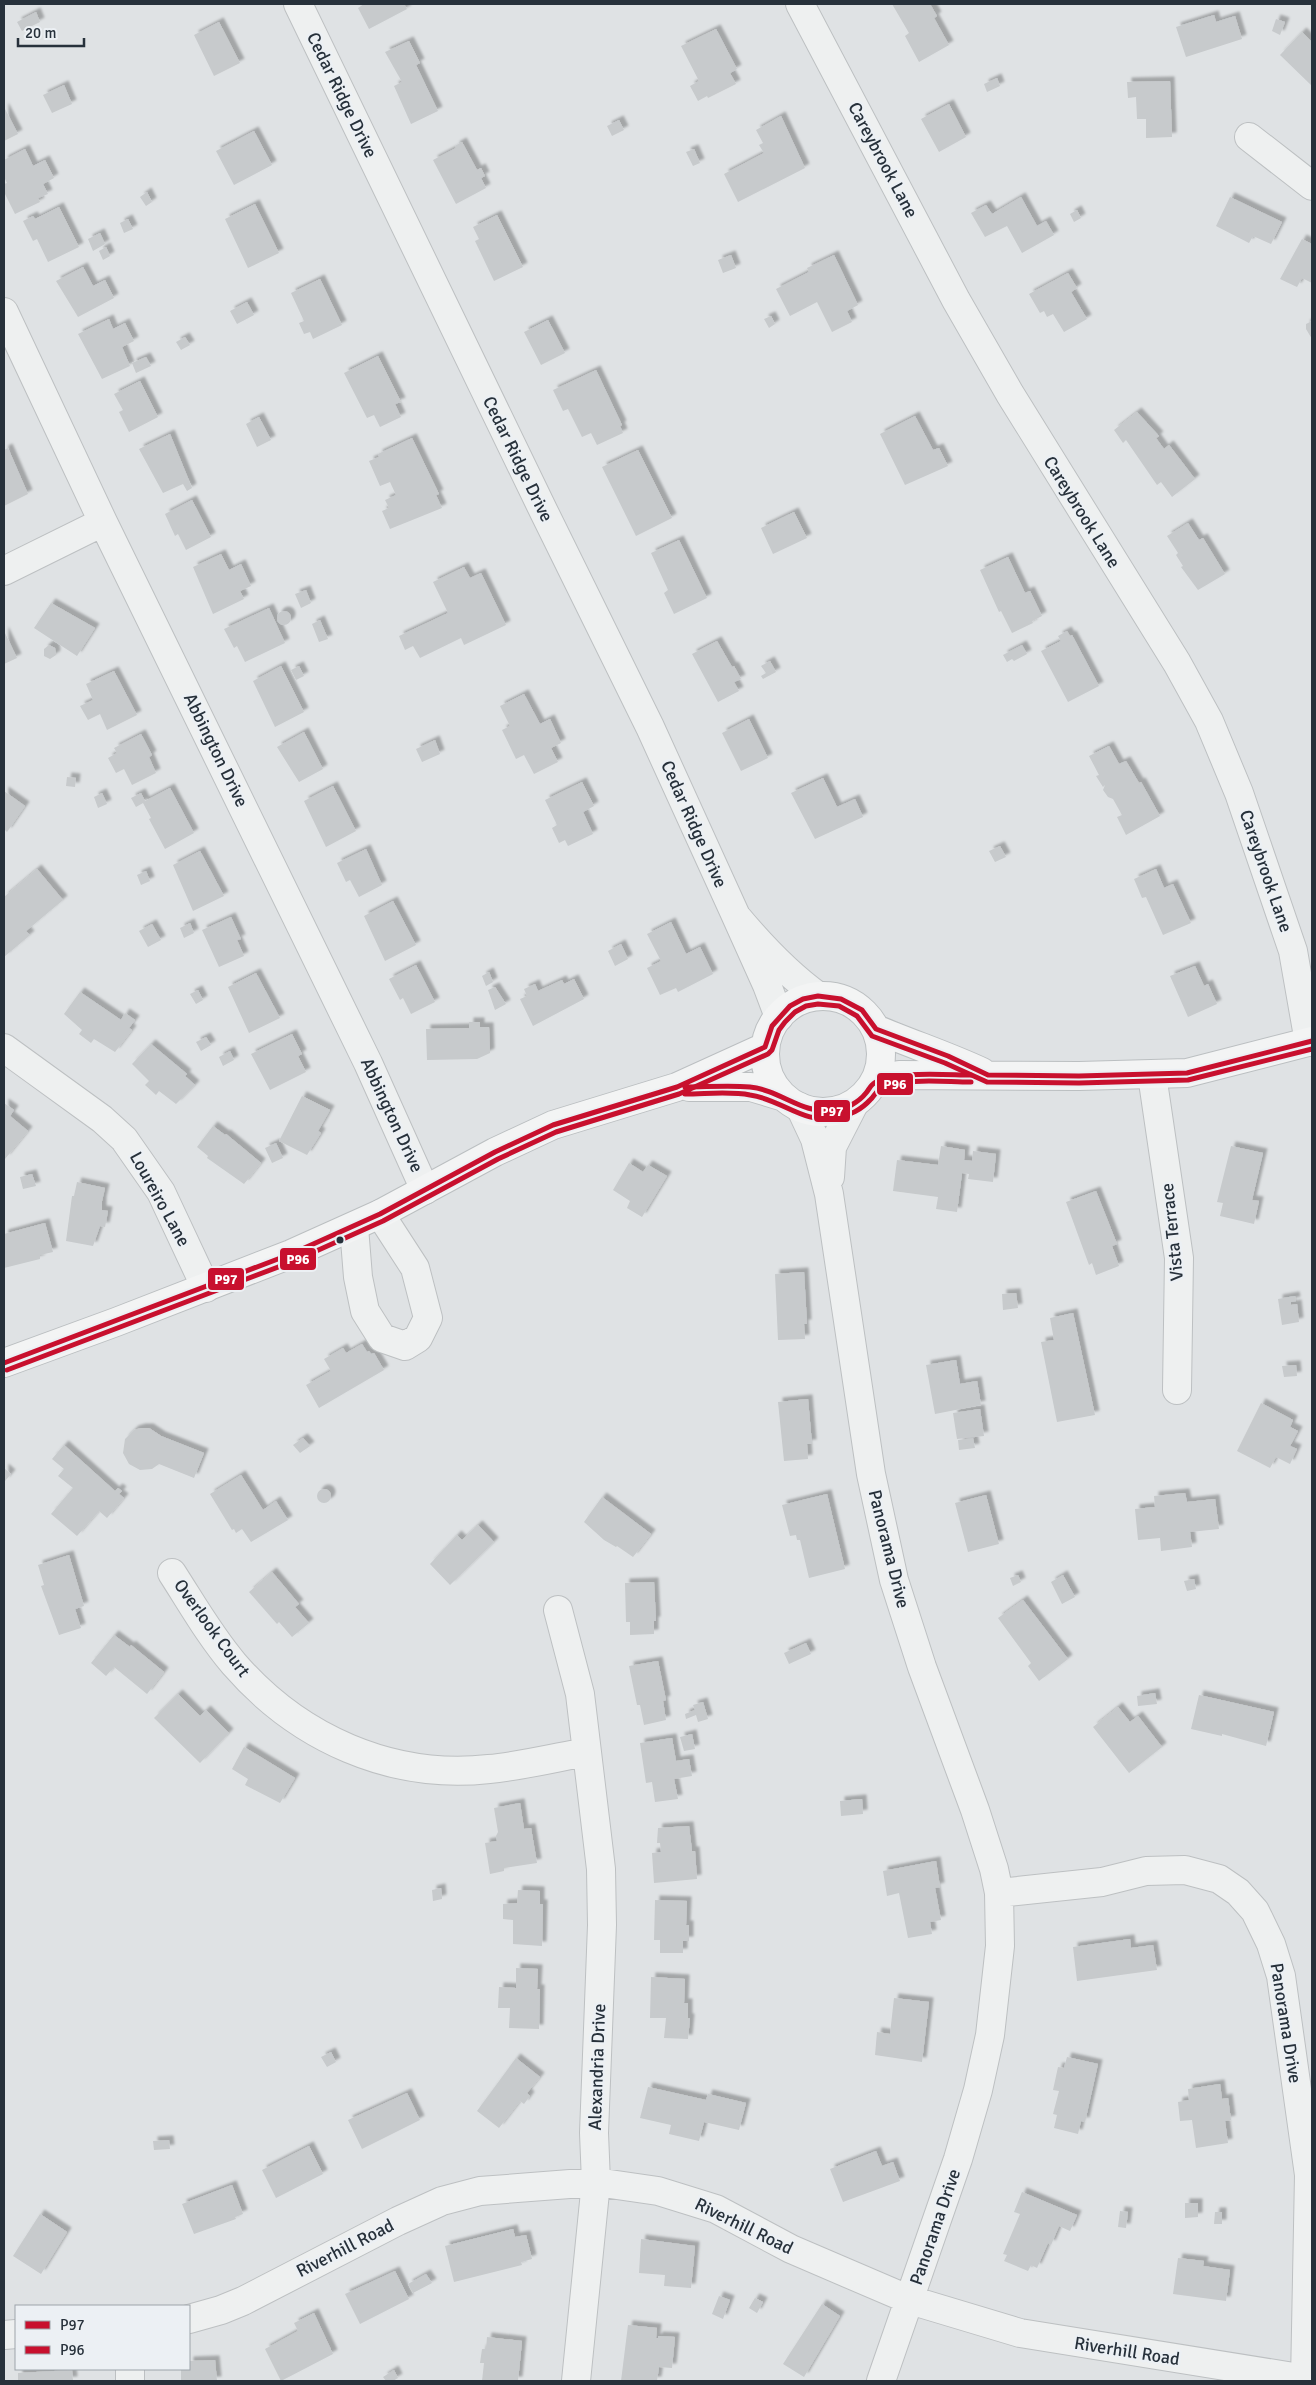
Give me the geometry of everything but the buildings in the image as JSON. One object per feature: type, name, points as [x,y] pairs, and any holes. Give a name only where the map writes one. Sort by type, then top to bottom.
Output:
[{"type":"main road","points":[[677,1087],[751,1087],[818,1112],[836,1111],[854,1104],[865,1095],[873,1084],[881,1057],[876,1029],[862,1010],[841,998],[818,996],[803,999],[790,1006],[778,1017],[770,1031],[765,1047],[766,1066],[773,1083],[792,1102]]},
{"type":"main road","points":[[876,1029],[914,1045],[948,1056],[988,1075]]},
{"type":"main road","points":[[873,1084],[899,1075],[1152,1075],[1187,1072],[1311,1041]]},
{"type":"main road","points":[[4,1362],[206,1288],[354,1227],[494,1152],[553,1125],[677,1087],[765,1047]]},
{"type":"street","name":"Cedar Ridge Drive","points":[[298,4],[650,727],[768,985],[778,1017]]},
{"type":"street","name":"Careybrook Lane","points":[[800,4],[956,300],[1010,394],[1177,663],[1209,721],[1239,793],[1292,951],[1311,1041]]},
{"type":"street","points":[[1249,137],[1312,186]]},
{"type":"street","name":"Abbington Drive","points":[[4,312],[103,522],[364,1054],[406,1143],[425,1190]]},
{"type":"street","points":[[4,572],[103,522]]},
{"type":"street","name":"Cedar Ridge Drive","points":[[736,916],[788,974],[818,996]]},
{"type":"street","name":"Loureiro Lane","points":[[4,1048],[102,1118],[124,1138],[160,1192],[206,1288]]},
{"type":"street","name":"Vista Terrace","points":[[1152,1075],[1179,1258],[1176,1390]]},
{"type":"street","name":"Panorama Drive","points":[[792,1102],[816,1139],[829,1194],[871,1474],[894,1580],[922,1667],[975,1810],[994,1869],[998,1893],[1000,1946],[990,2035],[978,2090],[958,2159],[881,2381]]},
{"type":"street","name":"Panorama Drive","points":[[829,1194],[832,1147],[854,1104]]},
{"type":"street","points":[[354,1227],[358,1277],[365,1311],[382,1338],[406,1346],[418,1338],[428,1318],[415,1268],[380,1214]]},
{"type":"street","name":"Overlook Court","points":[[172,1573],[203,1622],[234,1664],[250,1680],[300,1722],[373,1759],[402,1766],[448,1770],[488,1769],[586,1752]]},
{"type":"street","name":"Alexandria Drive","points":[[558,1610],[576,1673],[601,1869],[602,1925],[594,2133],[596,2182],[576,2381]]},
{"type":"street","name":"Panorama Drive","points":[[998,1893],[1102,1882],[1146,1871],[1185,1870],[1219,1878],[1238,1892],[1255,1911],[1271,1944],[1281,1976],[1309,2175],[1307,2380]]},
{"type":"street","name":"Riverhill Road","points":[[190,2319],[221,2310],[243,2301],[398,2221],[442,2201],[480,2191],[596,2182],[658,2191],[716,2208],[791,2249],[910,2300],[1020,2333],[1307,2380]]},
{"type":"transit line","name":"P97","points":[[4,1363],[291,1254],[380,1214],[495,1152],[553,1125],[677,1087],[765,1047],[772,1026],[790,1006],[803,999],[818,996],[841,999],[862,1010],[876,1029],[948,1056],[988,1075],[1079,1076],[1187,1073],[1312,1041]]},
{"type":"transit line","name":"P96","points":[[7,1370],[294,1261],[383,1221],[498,1159],[556,1132],[679,1094],[768,1054],[772,1050],[779,1030],[785,1022],[795,1012],[806,1006],[818,1004],[839,1006],[857,1016],[872,1036],[945,1063],[987,1082],[1079,1083],[1188,1080],[1312,1049]]},
{"type":"transit line","name":"P97","points":[[685,1087],[750,1087],[771,1092],[811,1109],[833,1111],[856,1102],[872,1085],[893,1077],[920,1074],[971,1075]]},
{"type":"transit line","name":"P96","points":[[685,1094],[726,1093],[750,1095],[772,1101],[803,1115],[825,1119],[842,1117],[855,1112],[867,1103],[878,1090],[891,1085],[925,1081],[971,1082]]}]
